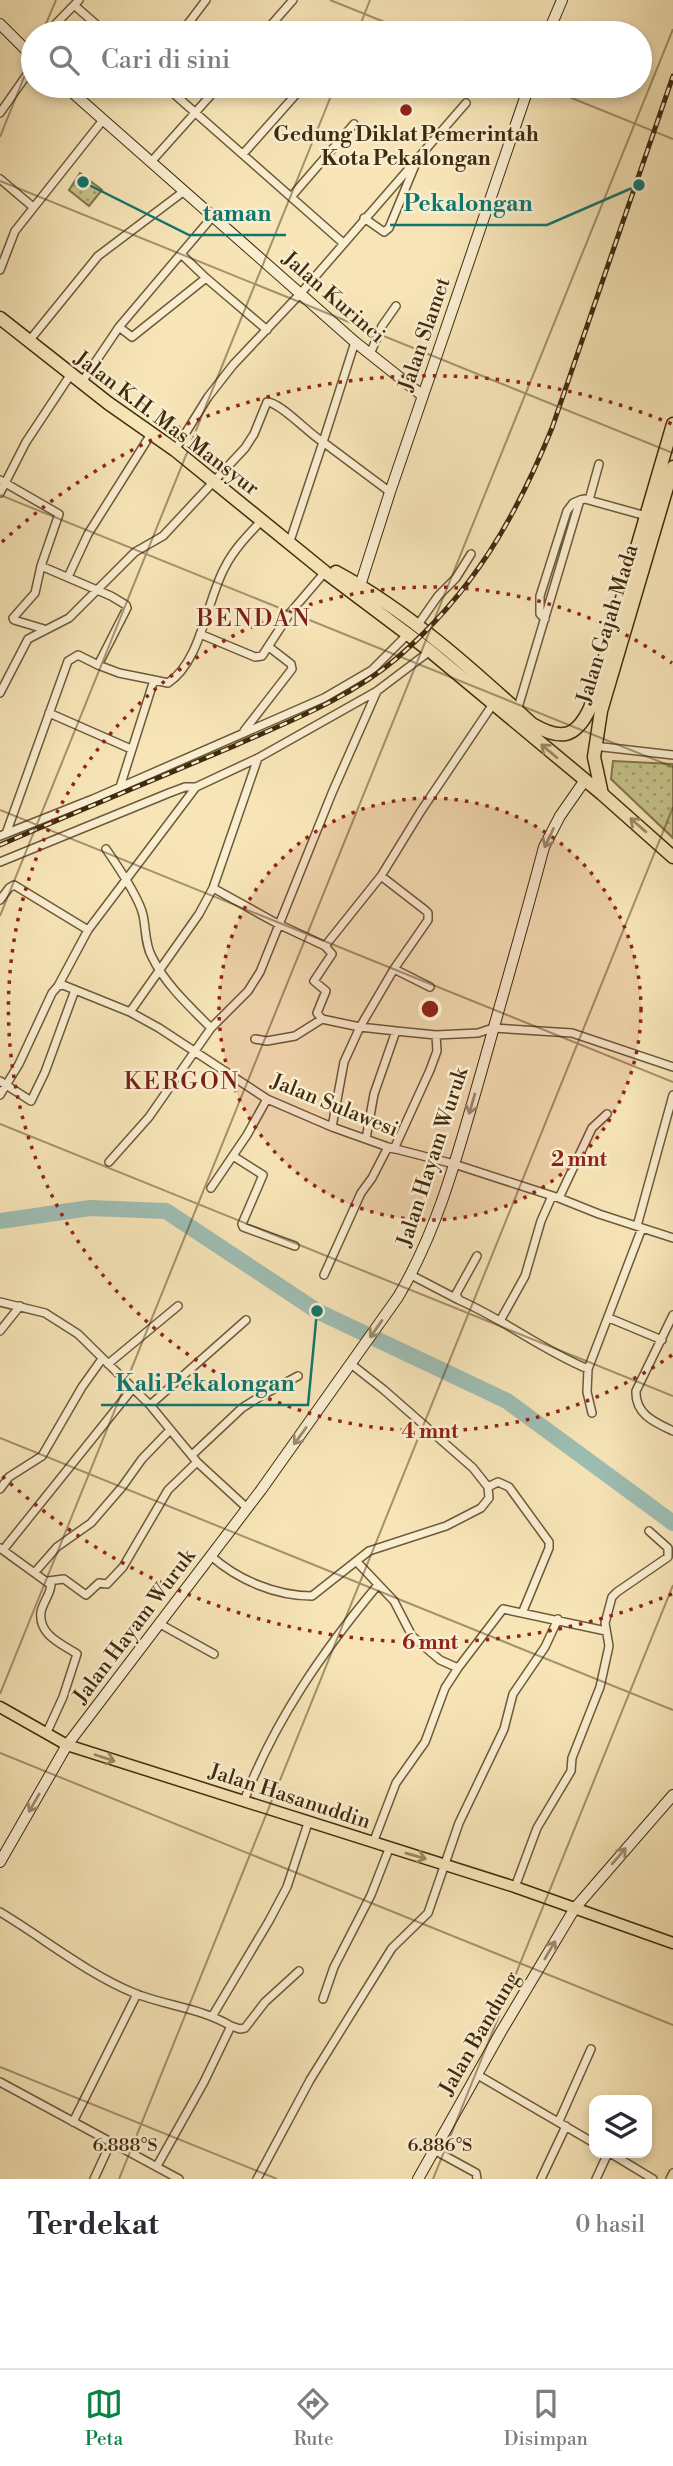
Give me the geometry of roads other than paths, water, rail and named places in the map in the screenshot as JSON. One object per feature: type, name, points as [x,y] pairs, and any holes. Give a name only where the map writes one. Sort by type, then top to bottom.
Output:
[{"type":"highway","name":"Jalan K.H. Mas Mansyur","points":[[0,318],[175,450],[290,541],[324,572],[358,591]]},
{"type":"highway","points":[[603,682],[673,424]]},
{"type":"highway","name":"Jalan Gajah Mada","points":[[603,794],[594,766],[594,746],[603,682],[669,493],[673,467]]},
{"type":"highway","name":"Jalan K.H. Mas Mansyur","points":[[311,559],[413,630],[540,729],[564,735],[577,730],[603,682]]},
{"type":"highway","name":"Jalan K.H. Mas Mansyur","points":[[413,630],[430,650],[603,794],[673,857]]},
{"type":"main road","name":"Jalan Hasanuddin","points":[[0,1707],[68,1745],[515,1887],[673,1943]]},
{"type":"street","points":[[190,21],[206,0]]},
{"type":"street","points":[[275,21],[293,0]]},
{"type":"street","points":[[553,21],[562,0]]},
{"type":"street","points":[[59,21],[76,3],[94,21]]},
{"type":"street","points":[[0,24],[21,42]]},
{"type":"street","points":[[0,113],[21,83]]},
{"type":"street","name":"Jalan Kurinci","points":[[78,98],[355,342],[423,396]]},
{"type":"street","points":[[177,98],[342,242]]},
{"type":"street","points":[[151,162],[208,98]]},
{"type":"street","points":[[243,154],[293,98]]},
{"type":"street","name":"Jalan Slamet","points":[[358,591],[526,98]]},
{"type":"street","points":[[175,450],[216,386],[233,365],[300,294],[421,151],[466,103]]},
{"type":"street","points":[[0,270],[15,231],[103,120]]},
{"type":"street","points":[[291,197],[354,124]]},
{"type":"street","points":[[363,218],[384,232],[389,228],[421,151]]},
{"type":"street","points":[[0,179],[33,207]]},
{"type":"street","points":[[29,341],[98,256],[183,192]]},
{"type":"street","points":[[0,493],[2,481],[26,442],[76,377],[213,216]]},
{"type":"street","points":[[181,254],[267,330]]},
{"type":"street","points":[[119,327],[132,337],[206,278]]},
{"type":"street","points":[[370,354],[382,327],[396,306]]},
{"type":"street","points":[[290,541],[355,342]]},
{"type":"street","points":[[0,693],[28,639],[69,618],[135,552],[163,536],[253,438],[264,407],[269,401],[390,492]]},
{"type":"street","points":[[68,577],[88,534],[151,434]]},
{"type":"street","points":[[589,500],[599,464]]},
{"type":"street","points":[[2,481],[59,514],[41,566],[35,593],[13,618],[44,629]]},
{"type":"street","points":[[517,711],[580,500],[589,500],[646,516]]},
{"type":"street","points":[[6,830],[68,661],[78,655],[119,673],[165,683],[174,679],[200,634],[224,568],[261,520]]},
{"type":"street","points":[[0,836],[6,830],[120,787],[347,687],[380,663],[413,630],[438,596],[456,578],[471,554]]},
{"type":"street","points":[[41,566],[97,590],[123,603],[127,608],[99,665]]},
{"type":"street","points":[[200,634],[256,657],[262,656],[290,613],[324,572]]},
{"type":"street","points":[[242,734],[292,669],[291,664],[270,647]]},
{"type":"street","points":[[0,862],[169,793],[185,787],[196,787],[258,758],[377,691],[430,650]]},
{"type":"street","points":[[120,787],[154,680]]},
{"type":"street","points":[[109,1162],[149,1117],[211,1028],[255,981],[377,691]]},
{"type":"street","points":[[325,946],[381,876],[493,704]]},
{"type":"street","points":[[49,713],[131,749]]},
{"type":"street","points":[[594,746],[673,755]]},
{"type":"street","points":[[130,1012],[199,914],[214,888],[258,758]]},
{"type":"street","name":"Jalan Hayam Wuruk","points":[[0,1862],[68,1745],[247,1508],[411,1275],[454,1164],[544,847],[560,816],[585,780]]},
{"type":"street","points":[[0,1095],[3,1082],[88,930],[196,787]]},
{"type":"street","points":[[106,849],[142,912],[150,954],[185,1002],[211,1028]]},
{"type":"street","points":[[332,1127],[344,1062],[360,1027],[394,969],[428,920],[429,913],[381,876]]},
{"type":"street","points":[[0,900],[9,887],[14,885],[88,930]]},
{"type":"street","points":[[214,888],[278,924],[325,946],[332,954],[314,981],[326,991],[317,1013],[322,1019],[360,1027],[436,1035],[478,1033],[493,1028],[572,1033],[673,1067]]},
{"type":"street","points":[[394,969],[430,987]]},
{"type":"street","name":"Jalan Sulawesi","points":[[58,986],[130,1012],[267,1099],[332,1127],[391,1148],[454,1164],[556,1197],[673,1238]]},
{"type":"street","points":[[3,1082],[31,1101],[45,1072],[75,990]]},
{"type":"street","points":[[255,1039],[267,1041],[295,1036],[322,1019]]},
{"type":"street","points":[[366,1139],[374,1094],[396,1031]]},
{"type":"street","points":[[324,1275],[361,1193],[391,1148],[430,1070],[437,1051],[436,1035]]},
{"type":"street","points":[[592,1413],[587,1392],[588,1369],[609,1318],[640,1227],[673,1095]]},
{"type":"street","points":[[211,1188],[247,1135],[267,1099]]},
{"type":"street","points":[[500,1321],[525,1276],[541,1221],[592,1128],[607,1114]]},
{"type":"street","points":[[233,1156],[263,1175],[243,1227],[295,1245]]},
{"type":"street","points":[[457,1299],[457,1294],[477,1256]]},
{"type":"street","points":[[411,1275],[500,1321],[556,1356],[588,1369]]},
{"type":"street","points":[[0,1301],[45,1313],[71,1329],[150,1405],[194,1459],[247,1508]]},
{"type":"street","points":[[0,1331],[20,1306]]},
{"type":"street","points":[[0,1489],[9,1477],[42,1456],[82,1387],[105,1361],[178,1306]]},
{"type":"street","points":[[673,1315],[636,1391],[636,1404],[640,1411],[673,1431]]},
{"type":"street","points":[[609,1318],[662,1340]]},
{"type":"street","points":[[150,1405],[246,1320]]},
{"type":"street","points":[[211,1556],[228,1570],[253,1582],[284,1593],[304,1596],[318,1594],[369,1550],[446,1526],[481,1508],[489,1498],[488,1486],[473,1468],[352,1362]]},
{"type":"street","points":[[48,1581],[64,1579],[86,1595],[99,1583],[107,1584],[123,1567],[169,1490],[194,1459],[242,1408],[298,1376]]},
{"type":"street","points":[[47,1732],[63,1697],[77,1654],[61,1645],[44,1629],[41,1611],[52,1589],[48,1581],[2,1549],[133,1388]]},
{"type":"street","points":[[35,1572],[57,1547],[91,1523],[122,1488],[142,1459],[170,1430]]},
{"type":"street","points":[[488,1486],[498,1482],[509,1487],[549,1542],[549,1548],[523,1611]]},
{"type":"street","points":[[515,1887],[537,1828],[571,1771],[572,1758],[600,1687],[609,1646],[605,1623],[614,1594],[668,1558],[668,1548],[649,1531]]},
{"type":"street","points":[[357,1562],[394,1601],[412,1636],[440,1660],[458,1668]]},
{"type":"street","points":[[244,1801],[261,1757],[309,1675],[336,1635],[377,1586]]},
{"type":"street","points":[[373,1843],[396,1783],[425,1742],[445,1688],[502,1610],[523,1611],[606,1631]]},
{"type":"street","points":[[257,2179],[310,2080],[392,1948],[428,1913],[459,1823],[504,1729],[513,1694],[545,1647],[558,1619]]},
{"type":"street","points":[[160,1624],[214,1654]]},
{"type":"street","name":"Jalan Bandung","points":[[418,2179],[476,2074],[575,1908],[673,1795]]},
{"type":"street","points":[[213,2015],[287,1886],[308,1823]]},
{"type":"street","points":[[323,1999],[334,1966],[371,1895],[389,1849]]},
{"type":"street","points":[[0,1912],[102,1978],[137,1994],[213,2015],[240,2029],[245,2028],[265,2002],[299,1971]]},
{"type":"street","points":[[73,2122],[137,1994]]},
{"type":"street","points":[[157,2166],[232,2025]]},
{"type":"street","points":[[558,2121],[591,2049]]},
{"type":"street","points":[[476,2074],[589,2140]]},
{"type":"street","points":[[0,2082],[180,2179]]},
{"type":"street","points":[[541,2179],[566,2126]]},
{"type":"street","points":[[94,2179],[111,2142]]},
{"type":"street","points":[[434,2150],[473,2170],[477,2179]]},
{"type":"street","points":[[596,2179],[606,2158]]},
{"type":"street","points":[[617,2158],[653,2179]]},
{"type":"street","points":[[670,2179],[673,2173]]},
{"type":"waterway","points":[[0,1221],[90,1208],[166,1211],[317,1311],[507,1401],[673,1523]]},
{"type":"railway","points":[[0,845],[234,746],[340,697],[397,658],[448,607],[470,580],[507,523],[552,428],[673,76]]},
{"type":"place","name":"Gedung Diklat Pemerintah Kota Pekalongan","points":[[406,110]]},
{"type":"place","name":"taman","points":[[83,182]]},
{"type":"place","name":"Pekalongan","points":[[639,185]]},
{"type":"place","name":"Kali Pekalongan","points":[[317,1311]]},
{"type":"district","name":"BENDAN","points":[[254,618]]},
{"type":"district","name":"KERGON","points":[[182,1081]]}]
